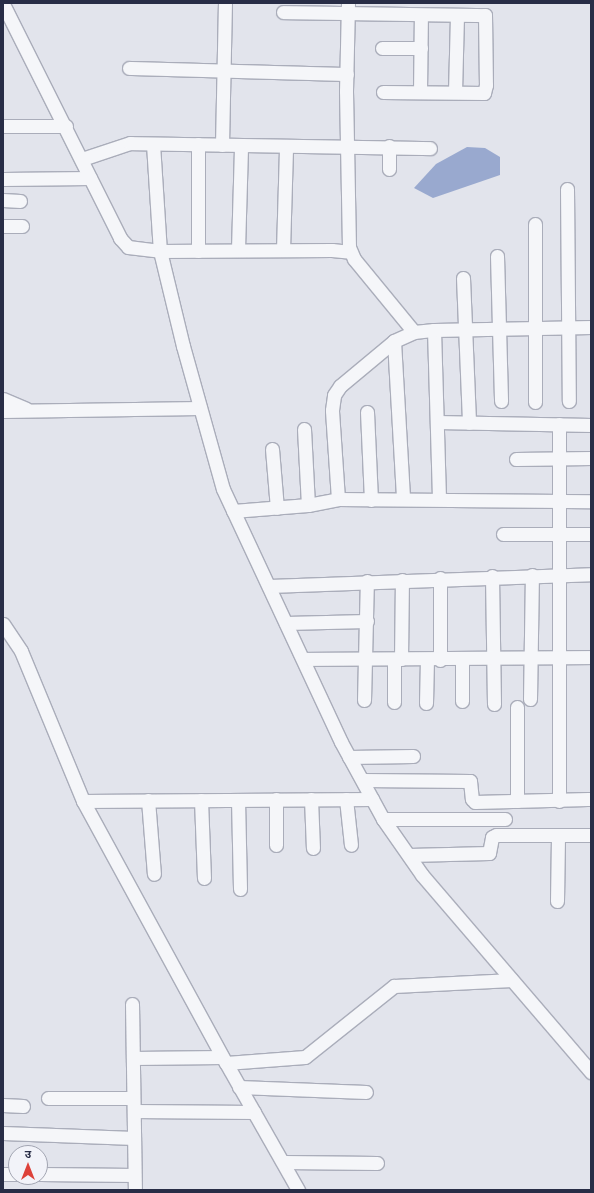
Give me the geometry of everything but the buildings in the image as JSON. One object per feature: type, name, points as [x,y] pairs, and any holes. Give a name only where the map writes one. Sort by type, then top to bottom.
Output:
[{"type":"street","points":[[222,145],[225,3]]},
{"type":"street","points":[[3,4],[66,126],[90,178],[123,242],[135,249],[160,251],[284,250],[350,252]]},
{"type":"street","points":[[283,12],[348,9],[421,15],[482,15],[486,18],[486,85],[484,93],[383,92]]},
{"type":"street","points":[[348,9],[347,146],[350,252],[414,332]]},
{"type":"street","points":[[420,92],[421,15]]},
{"type":"street","points":[[455,92],[457,15]]},
{"type":"street","points":[[382,48],[421,48]]},
{"type":"street","points":[[129,68],[347,74]]},
{"type":"street","points":[[3,126],[66,126]]},
{"type":"street","points":[[82,159],[130,143],[389,146],[430,148]]},
{"type":"street","points":[[153,144],[160,251],[200,408],[223,489],[349,757],[363,780],[383,819],[422,875],[591,1072]]},
{"type":"street","points":[[198,144],[198,251]]},
{"type":"street","points":[[238,250],[241,145]]},
{"type":"street","points":[[284,250],[286,146]]},
{"type":"street","points":[[389,146],[389,168]]},
{"type":"street","points":[[3,179],[90,178]]},
{"type":"street","points":[[568,189],[569,401]]},
{"type":"street","points":[[3,200],[20,201]]},
{"type":"street","points":[[535,224],[535,402]]},
{"type":"street","points":[[3,226],[22,226]]},
{"type":"street","points":[[497,256],[501,401]]},
{"type":"street","points":[[463,278],[468,423]]},
{"type":"street","points":[[338,499],[332,410],[334,396],[340,386],[394,341],[414,332],[434,330],[591,327]]},
{"type":"street","points":[[434,330],[439,498]]},
{"type":"street","points":[[394,341],[403,498]]},
{"type":"street","points":[[3,399],[30,411]]},
{"type":"street","points":[[3,411],[200,408]]},
{"type":"street","points":[[367,412],[371,500]]},
{"type":"street","points":[[437,422],[591,425]]},
{"type":"street","points":[[559,424],[559,801]]},
{"type":"street","points":[[304,429],[308,505]]},
{"type":"street","points":[[272,448],[277,508]]},
{"type":"street","points":[[516,459],[591,458]]},
{"type":"street","points":[[233,511],[308,505],[338,499],[371,500],[439,498],[591,501]]},
{"type":"street","points":[[503,534],[591,534]]},
{"type":"street","points":[[269,586],[532,574],[591,574]]},
{"type":"street","points":[[530,699],[532,574]]},
{"type":"street","points":[[492,576],[494,704]]},
{"type":"street","points":[[440,578],[440,660]]},
{"type":"street","points":[[394,702],[402,580]]},
{"type":"street","points":[[364,700],[367,581]]},
{"type":"street","points":[[286,623],[367,621]]},
{"type":"street","points":[[4,628],[21,651],[83,801],[224,1060],[284,1162],[298,1190]]},
{"type":"street","points":[[303,659],[440,660],[493,657],[591,657]]},
{"type":"street","points":[[462,659],[462,701]]},
{"type":"street","points":[[426,703],[427,660]]},
{"type":"street","points":[[517,707],[517,801]]},
{"type":"street","points":[[349,757],[413,756]]},
{"type":"street","points":[[363,780],[470,781],[472,798],[475,802],[591,799]]},
{"type":"street","points":[[276,799],[276,845]]},
{"type":"street","points":[[311,799],[313,848]]},
{"type":"street","points":[[346,799],[351,845]]},
{"type":"street","points":[[83,801],[372,799]]},
{"type":"street","points":[[148,800],[154,874]]},
{"type":"street","points":[[201,800],[204,878]]},
{"type":"street","points":[[238,800],[240,889]]},
{"type":"street","points":[[383,819],[505,819]]},
{"type":"street","points":[[409,855],[489,853],[492,837],[496,834],[591,835]]},
{"type":"street","points":[[557,901],[558,835]]},
{"type":"street","points":[[133,1058],[224,1060],[305,1057],[394,986],[512,980]]},
{"type":"street","points":[[132,1004],[135,1190]]},
{"type":"street","points":[[239,1087],[366,1092]]},
{"type":"street","points":[[48,1098],[133,1098]]},
{"type":"street","points":[[3,1105],[23,1106]]},
{"type":"street","points":[[134,1111],[254,1112]]},
{"type":"street","points":[[3,1133],[134,1138]]},
{"type":"street","points":[[284,1162],[377,1163]]},
{"type":"street","points":[[48,1174],[134,1175]]},
{"type":"water","points":[[467,147],[485,148],[500,157],[500,175],[433,198],[414,188],[436,164]]}]
